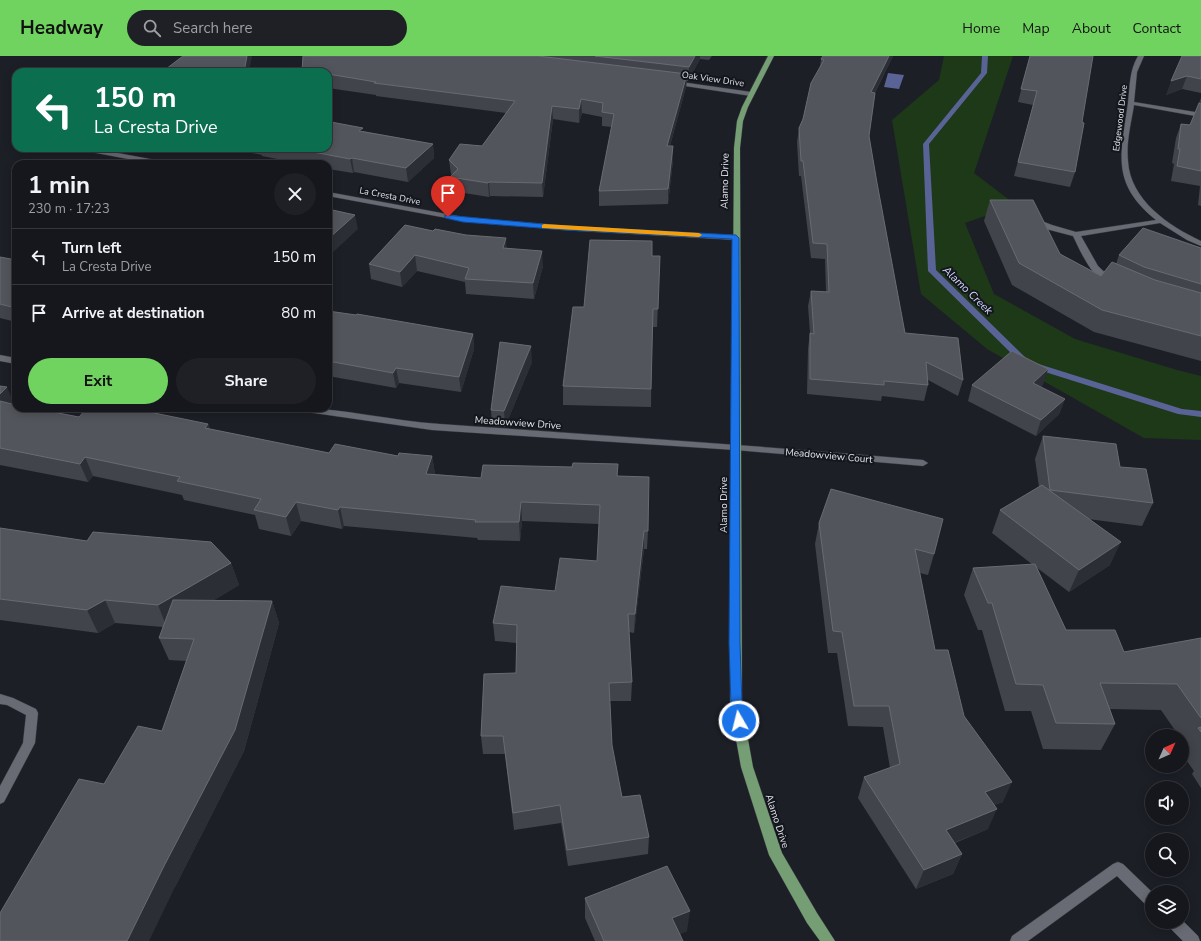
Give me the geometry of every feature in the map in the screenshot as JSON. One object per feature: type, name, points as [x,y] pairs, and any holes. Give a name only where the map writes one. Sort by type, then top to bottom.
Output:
[{"type":"main road","name":"Alamo Drive","points":[[771,56],[751,94],[740,121],[737,141],[735,447],[736,698],[747,767],[776,855],[812,918],[828,941]]},
{"type":"street","name":"Edgewood Drive","points":[[1141,56],[1135,66],[1131,103],[1124,143],[1125,170],[1133,193],[1161,220],[1201,244]]},
{"type":"street","name":"Oak View Drive","points":[[669,83],[751,94]]},
{"type":"street","points":[[1131,103],[1201,115]]},
{"type":"street","points":[[102,152],[144,160]]},
{"type":"street","name":"La Cresta Drive","points":[[332,195],[463,220],[565,228],[736,238]]},
{"type":"street","points":[[1029,217],[1049,227],[1076,234],[1161,220]]},
{"type":"street","points":[[1076,234],[1086,255],[1102,278],[1122,287]]},
{"type":"street","points":[[0,358],[12,360]]},
{"type":"street","name":"Meadowview Drive","points":[[328,412],[432,427],[735,447]]},
{"type":"street","name":"Meadowview Court","points":[[735,447],[923,463]]},
{"type":"street","points":[[0,699],[9,701],[32,713],[29,743],[0,798]]},
{"type":"street","points":[[1017,941],[1118,868],[1145,894]]},
{"type":"street","points":[[1181,929],[1193,941]]},
{"type":"green space","points":[[944,56],[1013,56],[974,173],[1016,205],[965,223],[994,294],[1075,339],[1201,376],[1201,440],[1144,438],[987,349],[921,294],[892,120],[939,80]]},
{"type":"water","points":[[888,73],[904,75],[899,89],[884,87]]},
{"type":"building","points":[[183,56],[247,56],[245,68],[167,68]]},
{"type":"building","points":[[303,56],[538,56],[687,74],[667,146],[673,146],[668,189],[599,191],[614,114],[602,112],[603,103],[581,99],[579,109],[552,106],[542,183],[488,183],[450,177],[458,169],[449,160],[460,144],[482,146],[515,101],[374,83],[376,82],[332,75],[332,68],[302,68]]},
{"type":"building","points":[[595,56],[695,56],[689,67]]},
{"type":"building","points":[[823,56],[889,56],[871,92],[875,93],[869,136],[905,333],[958,338],[963,380],[926,362],[928,385],[884,381],[884,385],[810,379],[810,333],[814,334],[811,291],[829,292],[827,244],[813,243],[803,161],[801,161],[799,128],[803,119],[811,83],[824,60],[821,59]]},
{"type":"building","points":[[1030,56],[1093,56],[1082,122],[1084,123],[1075,172],[1018,162],[1037,91],[1021,89]]},
{"type":"building","points":[[1182,56],[1201,56],[1201,79],[1187,76],[1171,81]]},
{"type":"building","points":[[1199,103],[1201,104],[1201,171],[1177,166],[1180,149],[1178,149],[1181,124],[1190,125]]},
{"type":"building","points":[[332,122],[363,128],[359,131],[433,144],[406,168],[352,158],[350,159],[313,152],[332,152]]},
{"type":"building","points":[[990,200],[1033,200],[1060,254],[1101,276],[1112,262],[1155,280],[1201,293],[1201,336],[1102,310],[1019,263]]},
{"type":"building","points":[[332,210],[355,215],[332,235]]},
{"type":"building","points":[[405,225],[433,231],[435,229],[466,235],[506,238],[503,248],[542,251],[533,283],[465,279],[469,268],[415,255],[400,272],[369,264]]},
{"type":"building","points":[[1143,228],[1201,248],[1201,284],[1144,267],[1119,255]]},
{"type":"building","points":[[590,240],[652,241],[652,256],[660,256],[658,309],[653,309],[651,389],[563,386],[573,307],[584,307]]},
{"type":"building","points":[[0,257],[12,259],[12,307],[0,304]]},
{"type":"building","points":[[332,312],[357,314],[473,334],[459,377],[396,368],[393,373],[332,362]]},
{"type":"building","points":[[500,342],[531,346],[504,411],[491,410]]},
{"type":"building","points":[[1012,351],[1048,369],[1033,383],[1065,399],[1041,420],[972,385]]},
{"type":"building","points":[[0,386],[7,387],[0,394]]},
{"type":"building","points":[[0,401],[12,404],[12,412],[53,412],[79,417],[83,412],[150,412],[208,424],[205,428],[329,453],[335,444],[398,456],[399,453],[432,456],[426,474],[481,478],[483,465],[572,467],[573,463],[618,464],[617,476],[649,477],[648,531],[644,531],[635,614],[628,614],[632,682],[609,683],[612,745],[622,797],[640,795],[649,837],[567,850],[560,805],[513,813],[503,736],[481,736],[484,674],[516,673],[517,625],[493,623],[501,586],[555,591],[560,558],[597,561],[600,505],[521,502],[519,522],[475,522],[476,520],[340,507],[338,510],[296,502],[286,517],[254,510],[261,499],[177,481],[180,477],[85,457],[80,464],[0,448]]},
{"type":"building","points":[[1043,436],[1116,444],[1120,467],[1146,469],[1153,503],[1050,490]]},
{"type":"building","points":[[1042,485],[1121,542],[1079,570],[1000,510]]},
{"type":"building","points":[[831,489],[943,519],[934,554],[915,549],[935,650],[948,650],[964,716],[1012,782],[985,792],[997,809],[946,830],[962,854],[924,870],[864,777],[900,764],[889,706],[854,706],[842,632],[833,631],[819,523]]},
{"type":"building","points":[[0,528],[87,541],[93,532],[211,542],[231,563],[158,605],[105,600],[87,610],[0,599]]},
{"type":"building","points":[[1035,564],[1066,630],[1115,630],[1124,652],[1201,638],[1201,718],[1177,684],[1100,683],[1115,724],[1056,723],[1043,685],[1016,684],[992,603],[988,603],[973,568]]},
{"type":"building","points":[[173,600],[272,601],[235,730],[164,866],[127,941],[0,941],[0,913],[79,779],[104,784],[138,726],[162,731],[194,639],[159,638]]},
{"type":"building","points":[[667,866],[690,911],[672,918],[683,941],[604,941],[585,898]]},
{"type":"waterway","name":"Alamo Creek","points":[[985,56],[984,73],[926,144],[932,271],[1026,363],[1181,412],[1201,414]]},
{"type":"slow traffic","points":[[544,226],[699,235]]},
{"type":"route","points":[[448,217],[463,220],[565,228],[736,238],[735,643],[736,706],[739,721]]}]
